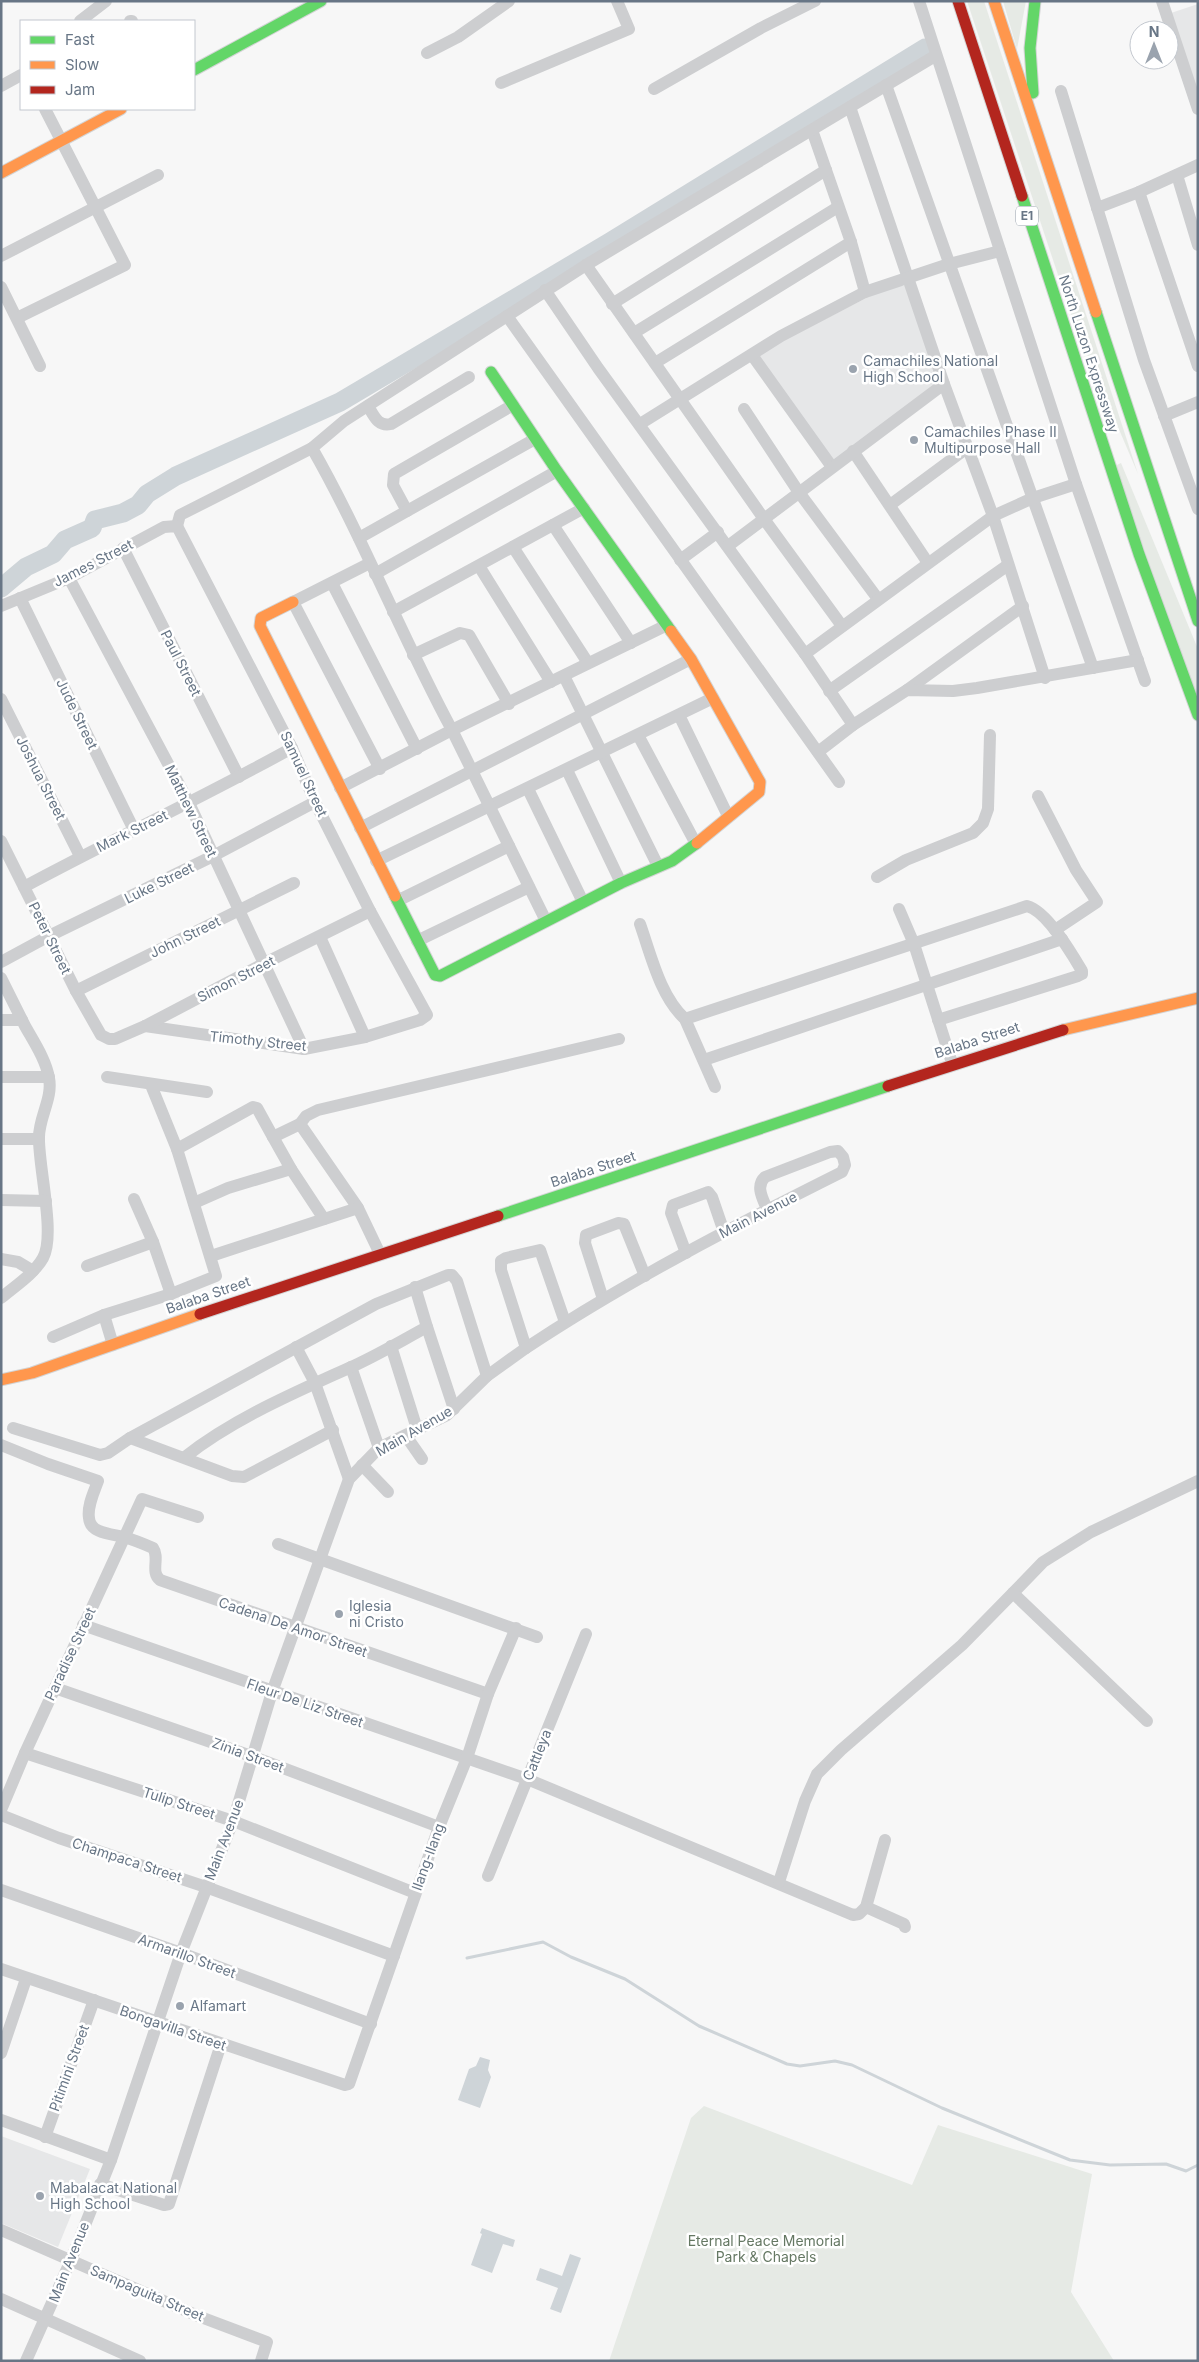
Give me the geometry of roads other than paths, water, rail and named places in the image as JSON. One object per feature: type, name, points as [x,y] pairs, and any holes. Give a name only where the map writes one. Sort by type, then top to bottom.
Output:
[{"type":"main road","points":[[195,69],[321,1]]},
{"type":"main road","name":"North Luzon Expressway","points":[[958,1],[1139,554],[1198,715]]},
{"type":"main road","name":"North Luzon Expressway","points":[[994,1],[1040,146],[1198,621]]},
{"type":"main road","points":[[1035,1],[1030,64],[1040,146]]},
{"type":"main road","points":[[1,173],[119,110]]},
{"type":"main road","points":[[293,602],[261,618],[259,623],[396,901],[435,975],[440,976],[621,883],[672,861],[696,844],[759,792],[761,787],[691,660],[557,471],[491,372]]},
{"type":"main road","name":"Balaba Street","points":[[1,1380],[18,1377],[114,1345],[203,1311],[752,1132],[952,1063],[1054,1031],[1143,1008],[1198,998]]},
{"type":"street","points":[[81,20],[106,1]]},
{"type":"street","points":[[427,53],[458,37],[509,1]]},
{"type":"street","points":[[501,83],[629,29],[617,1]]},
{"type":"street","points":[[654,89],[761,28],[815,1]]},
{"type":"street","points":[[919,1],[935,56],[1076,484],[1145,681]]},
{"type":"street","points":[[1162,1],[1198,109]]},
{"type":"street","points":[[179,529],[180,515],[312,448],[329,432],[545,290],[935,56]]},
{"type":"street","points":[[1,86],[20,76]]},
{"type":"street","points":[[886,85],[1093,668]]},
{"type":"street","points":[[1061,90],[1164,416],[1198,510]]},
{"type":"street","points":[[850,107],[944,384],[993,516],[1044,678]]},
{"type":"street","points":[[17,318],[125,265],[45,110]]},
{"type":"street","points":[[812,130],[851,242],[865,292]]},
{"type":"street","points":[[1097,208],[1140,192],[1198,165]]},
{"type":"street","points":[[612,304],[826,170]]},
{"type":"street","points":[[1,256],[158,175]]},
{"type":"street","points":[[1177,175],[1198,245]]},
{"type":"street","points":[[1140,192],[1198,366]]},
{"type":"street","points":[[634,333],[838,207]]},
{"type":"street","points":[[655,363],[851,242]]},
{"type":"street","points":[[640,424],[820,314],[865,292],[949,264],[1000,251]]},
{"type":"street","points":[[586,265],[764,519],[842,626]]},
{"type":"street","points":[[1,287],[40,366]]},
{"type":"street","points":[[545,290],[598,368],[806,654],[853,725]]},
{"type":"street","points":[[508,316],[840,782]]},
{"type":"street","points":[[752,355],[832,467]]},
{"type":"street","points":[[368,406],[377,421],[385,425],[391,424],[469,377]]},
{"type":"street","points":[[728,546],[798,491],[944,384]]},
{"type":"street","points":[[1164,416],[1198,402]]},
{"type":"street","points":[[407,511],[393,485],[394,474],[513,405]]},
{"type":"street","points":[[744,409],[798,491],[878,600]]},
{"type":"street","points":[[359,538],[535,439]]},
{"type":"street","points":[[312,448],[359,538],[393,612],[546,921]]},
{"type":"street","points":[[890,505],[968,448]]},
{"type":"street","points":[[853,452],[928,563]]},
{"type":"street","points":[[380,769],[293,602],[332,583],[373,568],[557,471]]},
{"type":"street","points":[[806,654],[993,516],[1033,498],[1076,484]]},
{"type":"street","points":[[393,612],[584,508]]},
{"type":"street","points":[[553,525],[631,643]]},
{"type":"street","name":"James Street","points":[[1,606],[69,578],[164,527],[179,529]]},
{"type":"street","name":"Samuel Street","points":[[179,529],[292,748],[315,802],[370,911],[427,1016]]},
{"type":"street","points":[[680,560],[718,532]]},
{"type":"street","points":[[513,547],[588,663]]},
{"type":"street","name":"Paul Street","points":[[123,548],[239,777]]},
{"type":"street","points":[[829,691],[1008,565]]},
{"type":"street","points":[[479,566],[551,682]]},
{"type":"street","name":"Matthew Street","points":[[69,578],[189,803],[304,1049]]},
{"type":"street","points":[[332,583],[417,749]]},
{"type":"street","name":"Jude Street","points":[[20,598],[134,830]]},
{"type":"street","points":[[818,752],[853,725],[907,690],[1022,606]]},
{"type":"street","points":[[340,788],[380,769],[452,730],[509,704],[667,625]]},
{"type":"street","points":[[414,655],[460,634],[469,635],[509,704]]},
{"type":"street","points":[[360,828],[691,660]]},
{"type":"street","points":[[907,690],[953,691],[1044,678],[1138,660]]},
{"type":"street","points":[[564,676],[658,866]]},
{"type":"street","points":[[376,861],[713,698]]},
{"type":"street","name":"Joshua Street","points":[[1,700],[80,856]]},
{"type":"street","points":[[679,715],[728,816]]},
{"type":"street","points":[[638,735],[696,844]]},
{"type":"street","points":[[877,877],[906,860],[973,833],[983,823],[988,809],[990,736]]},
{"type":"street","name":"Mark Street","points":[[24,887],[80,856],[189,803],[292,748]]},
{"type":"street","points":[[567,770],[621,883]]},
{"type":"street","points":[[528,789],[583,902]]},
{"type":"street","points":[[704,1060],[926,985],[1059,935],[1097,902],[1072,862],[1038,796]]},
{"type":"street","name":"Luke Street","points":[[1,962],[49,936],[213,856],[315,802]]},
{"type":"street","name":"Peter Street","points":[[1,841],[76,991],[101,1035]]},
{"type":"street","points":[[396,901],[509,846]]},
{"type":"street","name":"John Street","points":[[76,991],[294,883]]},
{"type":"street","points":[[417,941],[529,888]]},
{"type":"street","points":[[685,1019],[1027,906],[1032,908],[1059,935],[1082,974],[938,1020]]},
{"type":"street","points":[[899,909],[914,944],[952,1063]]},
{"type":"street","name":"Simon Street","points":[[101,1035],[109,1039],[115,1039],[145,1026],[370,911]]},
{"type":"street","points":[[640,924],[667,995],[685,1019],[715,1087]]},
{"type":"street","points":[[320,937],[365,1037]]},
{"type":"street","points":[[1,978],[41,1055],[49,1077],[49,1094],[40,1122],[39,1139],[46,1201],[47,1246],[43,1258],[33,1271],[1,1298]]},
{"type":"street","name":"Timothy Street","points":[[145,1026],[304,1049],[365,1037],[427,1016]]},
{"type":"street","points":[[1,1020],[22,1020]]},
{"type":"street","points":[[273,1138],[300,1124],[306,1116],[318,1110],[619,1039]]},
{"type":"street","points":[[1,1077],[49,1077]]},
{"type":"street","points":[[107,1077],[207,1092]]},
{"type":"street","points":[[53,1337],[104,1315],[214,1278],[216,1274],[177,1149],[151,1085]]},
{"type":"street","points":[[177,1149],[253,1107],[257,1108],[291,1168],[324,1219]]},
{"type":"street","points":[[300,1124],[358,1208],[380,1254]]},
{"type":"street","points":[[1,1139],[39,1139]]},
{"type":"street","name":"Main Avenue","points":[[26,2361],[71,2260],[111,2160],[181,1953],[233,1821],[254,1757],[272,1692],[349,1479],[379,1448],[435,1422],[454,1409],[487,1376],[565,1322],[766,1209],[842,1172],[845,1165],[843,1157],[838,1152],[830,1152],[765,1177],[759,1187],[766,1209]]},
{"type":"street","points":[[194,1202],[228,1188],[291,1168]]},
{"type":"street","points":[[686,1253],[670,1213],[673,1205],[708,1192],[724,1232]]},
{"type":"street","points":[[134,1199],[153,1242],[171,1294]]},
{"type":"street","points":[[1,1200],[46,1201]]},
{"type":"street","points":[[211,1256],[358,1208]]},
{"type":"street","points":[[603,1299],[585,1243],[586,1236],[618,1223],[624,1224],[645,1276]]},
{"type":"street","points":[[87,1266],[153,1242]]},
{"type":"street","points":[[526,1348],[500,1265],[506,1258],[536,1249],[542,1254],[565,1322]]},
{"type":"street","points":[[1,1259],[18,1262],[33,1271]]},
{"type":"street","points":[[13,1428],[100,1455],[108,1453],[130,1438],[376,1304],[448,1275],[456,1278],[487,1376]]},
{"type":"street","points":[[415,1287],[454,1409]]},
{"type":"street","points":[[104,1315],[114,1345]]},
{"type":"street","points":[[185,1457],[198,1447],[243,1421],[427,1327]]},
{"type":"street","points":[[296,1346],[315,1383],[349,1479]]},
{"type":"street","points":[[391,1346],[412,1432],[422,1459]]},
{"type":"street","points":[[350,1367],[379,1448]]},
{"type":"street","points":[[130,1438],[232,1476],[244,1477],[332,1430]]},
{"type":"street","points":[[1,1445],[98,1481],[89,1519],[92,1527],[103,1533],[124,1537]]},
{"type":"street","points":[[362,1465],[388,1492]]},
{"type":"street","points":[[779,1882],[805,1801],[817,1774],[841,1750],[962,1645],[1043,1562],[1091,1532],[1198,1481]]},
{"type":"street","name":"Paradise Street","points":[[1,1810],[83,1625],[142,1499],[198,1516]]},
{"type":"street","name":"Cadena De Amor Street","points":[[124,1537],[153,1548],[156,1552],[155,1571],[160,1580],[488,1694]]},
{"type":"street","points":[[278,1544],[537,1637]]},
{"type":"street","points":[[1013,1593],[1147,1720]]},
{"type":"street","name":"Fleur De Liz Street","points":[[83,1625],[527,1779],[611,1816],[779,1882],[853,1915],[860,1914],[866,1907]]},
{"type":"street","name":"Ilang-Ilang","points":[[345,2085],[349,2084],[351,2079],[439,1827],[467,1758],[488,1694],[516,1628]]},
{"type":"street","name":"Cattleya","points":[[488,1876],[586,1634]]},
{"type":"street","name":"Zinia Street","points":[[55,1688],[254,1757],[439,1827]]},
{"type":"street","name":"Tulip Street","points":[[25,1753],[233,1821],[415,1893]]},
{"type":"street","name":"Champaca Street","points":[[1,1815],[59,1838],[206,1887],[394,1956]]},
{"type":"street","points":[[885,1840],[866,1907],[904,1924],[905,1927]]},
{"type":"street","name":"Armarillo Street","points":[[1,1890],[181,1953],[371,2024]]},
{"type":"street","name":"Bongavilla Street","points":[[1,1969],[345,2085]]},
{"type":"street","points":[[1,2053],[26,1978]]},
{"type":"street","name":"Pitimini Street","points":[[45,2137],[94,2000]]},
{"type":"street","points":[[100,2184],[164,2205],[169,2204],[221,2044]]},
{"type":"street","points":[[1,2120],[111,2160]]},
{"type":"street","name":"Sampaguita Street","points":[[1,2230],[209,2320],[267,2342],[260,2361]]},
{"type":"street","points":[[1,2299],[140,2361]]},
{"type":"waterway","points":[[1,588],[26,567],[53,554],[65,540],[92,528],[95,520],[123,513],[138,505],[147,494],[176,476],[340,402],[610,242],[925,48]]},
{"type":"waterway","points":[[467,1958],[543,1942],[571,1957],[625,1979],[699,2026],[787,2064],[800,2066],[835,2061],[852,2065],[942,2108],[1070,2160],[1110,2165],[1166,2164],[1186,2171],[1198,2165]]},
{"type":"place","name":"Camachiles National High School","points":[[853,369]]},
{"type":"place","name":"Camachiles Phase II Multipurpose Hall","points":[[914,440]]},
{"type":"place","name":"Iglesia ni Cristo","points":[[339,1614]]},
{"type":"place","name":"Alfamart","points":[[180,2006]]},
{"type":"place","name":"Mabalacat National High School","points":[[40,2196]]},
{"type":"park label","name":"Eternal Peace Memorial Park & Chapels","points":[[766,2250]]}]
